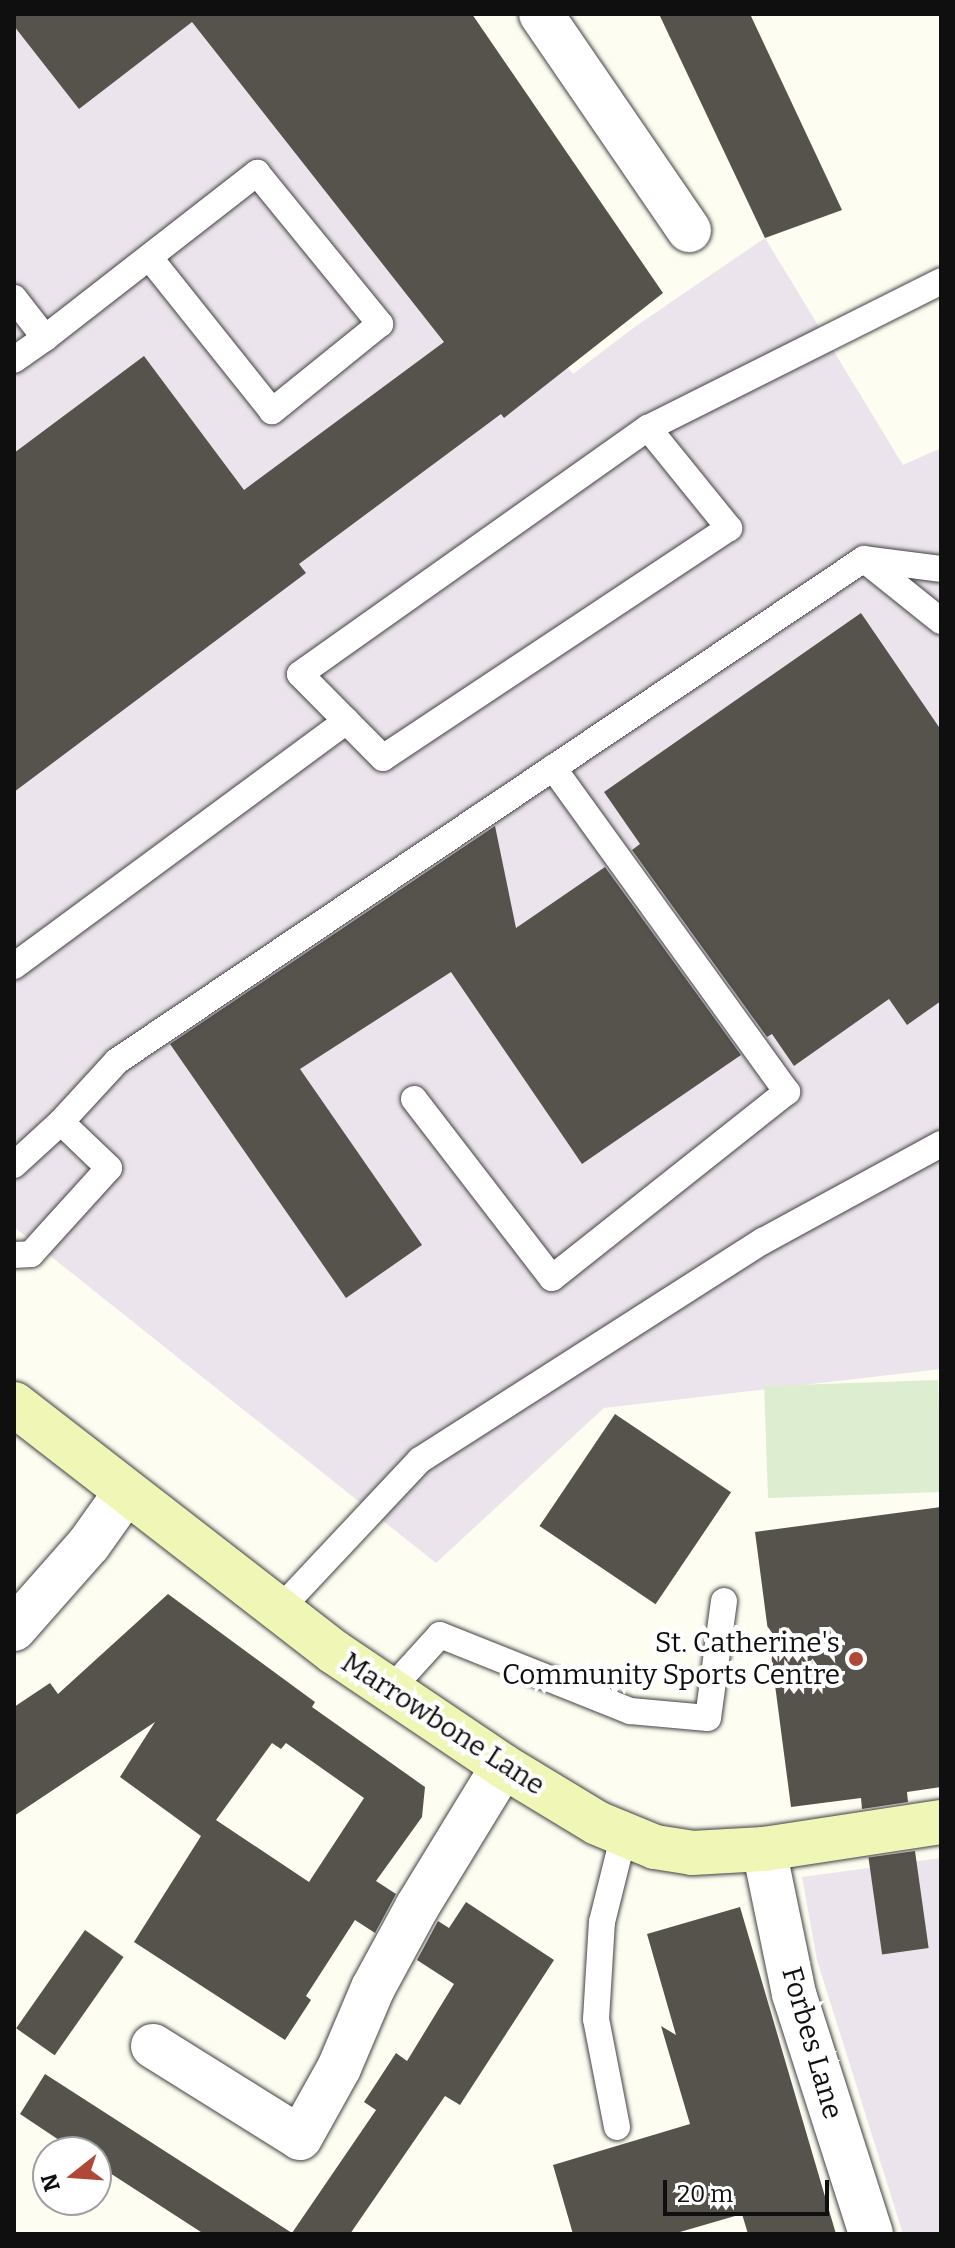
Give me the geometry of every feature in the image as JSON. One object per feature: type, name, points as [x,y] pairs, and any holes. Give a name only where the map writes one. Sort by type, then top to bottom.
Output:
[{"type":"main road","name":"Marrowbone Lane","points":[[14,1404],[279,1610],[390,1690],[503,1766],[597,1823],[655,1847],[692,1853],[764,1849],[941,1822]]},
{"type":"street","points":[[541,14],[689,230]]},
{"type":"street","points":[[14,1629],[89,1544],[126,1492]]},
{"type":"street","points":[[153,2046],[300,2138],[339,2068],[380,1974],[503,1766]]},
{"type":"street","name":"Forbes Lane","points":[[764,1849],[794,1994],[871,2234]]},
{"type":"lane","points":[[14,360],[257,173],[380,324],[272,411],[150,258]]},
{"type":"lane","points":[[648,428],[729,528],[383,758],[300,674],[648,428],[941,281]]},
{"type":"lane","points":[[14,298],[45,338]]},
{"type":"lane","points":[[14,1165],[61,1122],[117,1061],[864,559],[941,569]]},
{"type":"lane","points":[[864,559],[938,615],[941,621]]},
{"type":"lane","points":[[14,966],[346,721]]},
{"type":"lane","points":[[414,1099],[552,1278],[787,1092],[553,768]]},
{"type":"lane","points":[[14,1255],[31,1254],[109,1168],[61,1122]]},
{"type":"lane","points":[[279,1610],[420,1460],[763,1241],[941,1144]]},
{"type":"lane","points":[[390,1690],[440,1635],[630,1711],[708,1718],[724,1601]]},
{"type":"lane","points":[[617,2127],[596,2019],[602,1922],[624,1834]]},
{"type":"shaded area","points":[[14,14],[289,14],[573,374],[636,326],[765,238],[903,465],[941,448],[941,1369],[604,1408],[436,1563],[14,1227]]},
{"type":"shaded area","points":[[941,1858],[941,2234],[903,2234],[817,1960],[802,1877]]},
{"type":"green space","points":[[938,1380],[941,1492],[768,1498],[764,1386]]},
{"type":"building","points":[[14,14],[472,14],[663,293],[504,418],[501,414],[299,564],[306,573],[14,792],[14,453],[144,356],[244,490],[444,342],[192,22],[79,109],[14,26]]},
{"type":"building","points":[[659,14],[750,14],[842,210],[765,238]]},
{"type":"building","points":[[861,613],[941,730],[941,1001],[907,1025],[889,999],[794,1066],[772,1034],[767,1037],[632,850],[640,844],[604,792]]},
{"type":"building","points":[[495,826],[516,928],[605,867],[741,1055],[582,1164],[451,972],[300,1069],[422,1245],[346,1298],[170,1044]]},
{"type":"building","points":[[615,1414],[731,1492],[656,1604],[540,1526]]},
{"type":"building","name":"St. Catherine's Community Sports Centre","points":[[941,1507],[941,1787],[907,1792],[908,1802],[862,1809],[861,1798],[791,1807],[755,1532]]},
{"type":"building","points":[[168,1594],[315,1702],[312,1707],[425,1787],[422,1817],[376,1881],[396,1894],[375,1933],[355,1920],[306,1996],[311,2000],[285,2040],[134,1942],[201,1836],[120,1777],[155,1722],[14,1816],[14,1707],[50,1683],[58,1694]],"holes":[[[272,1743],[281,1749],[286,1743],[364,1798],[309,1882],[216,1820]]]},
{"type":"building","points":[[915,1851],[929,1948],[882,1955],[868,1858]]},
{"type":"building","points":[[466,1902],[554,1960],[460,2105],[445,2096],[350,2234],[204,2234],[112,2174],[112,2136],[53,2136],[20,2114],[45,2074],[292,2233],[376,2110],[364,2102],[396,2053],[407,2061],[454,1984],[417,1960],[438,1921],[449,1928]]},
{"type":"building","points":[[740,1907],[836,2234],[748,2234],[742,2214],[673,2234],[573,2234],[553,2165],[690,2124],[661,2026],[676,2035],[647,1934]]},
{"type":"building","points":[[85,1930],[124,1957],[55,2055],[16,2028]]},
{"type":"place","name":"St. Catherine's Community Sports Centre","points":[[856,1659]]}]
